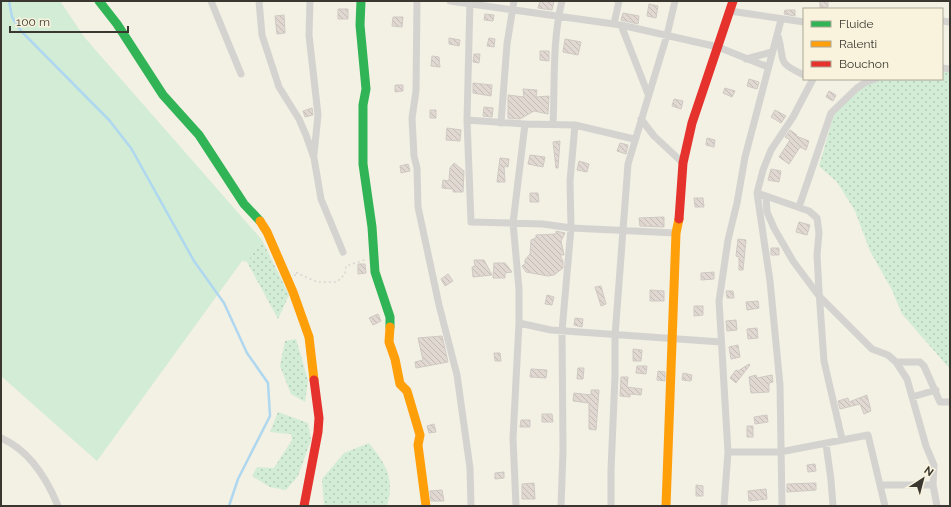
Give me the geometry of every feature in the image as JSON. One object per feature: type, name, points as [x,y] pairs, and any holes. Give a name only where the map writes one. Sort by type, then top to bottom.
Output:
[{"type":"street","points":[[99,1],[117,24],[163,95],[198,135],[244,204],[261,222],[267,232],[293,292],[309,337],[319,405],[318,432],[308,474],[304,506]]},
{"type":"street","points":[[211,1],[241,74]]},
{"type":"street","points":[[259,1],[262,35],[279,87],[299,119],[314,158],[321,199],[343,252]]},
{"type":"street","points":[[310,1],[309,35],[318,115],[314,158]]},
{"type":"street","points":[[361,1],[360,25],[366,89],[364,105],[363,164],[376,279],[390,317],[389,342],[395,359],[395,366],[400,384],[407,391],[420,435],[418,445],[426,506]]},
{"type":"street","points":[[417,1],[416,91],[412,118],[414,156],[417,168],[418,207],[439,305],[457,375],[470,468],[471,506]]},
{"type":"street","points":[[451,1],[617,24],[718,47],[768,67]]},
{"type":"street","points":[[451,1],[469,14]]},
{"type":"street","points":[[501,123],[507,44],[514,1]]},
{"type":"street","points":[[553,124],[559,15],[562,1]]},
{"type":"street","points":[[619,1],[617,24],[648,94]]},
{"type":"street","points":[[611,506],[611,470],[616,376],[615,336],[628,164],[634,139],[667,35],[675,1]]},
{"type":"street","points":[[666,506],[676,233],[679,225],[683,163],[694,111],[718,47],[733,1]]},
{"type":"street","points":[[470,3],[467,120],[471,222],[543,224],[571,228],[676,233]]},
{"type":"street","points":[[730,11],[781,20],[803,22]]},
{"type":"street","points":[[724,506],[728,452],[719,301],[728,240],[752,128],[781,20]]},
{"type":"street","points":[[777,34],[783,61],[792,69],[803,74]]},
{"type":"street","points":[[746,59],[772,52]]},
{"type":"street","points":[[782,506],[780,385],[774,333],[772,293],[757,192],[769,155],[799,108],[813,80]]},
{"type":"street","points":[[799,207],[831,113],[857,88],[866,82],[873,80]]},
{"type":"street","points":[[641,119],[654,136],[683,163]]},
{"type":"street","points":[[467,120],[501,123],[575,125],[634,139]]},
{"type":"street","points":[[516,506],[513,438],[519,323],[513,223],[524,124]]},
{"type":"street","points":[[561,506],[563,468],[562,331],[571,228],[570,181],[575,125]]},
{"type":"street","points":[[757,192],[799,207],[816,215],[818,220],[819,296],[824,360],[842,439]]},
{"type":"street","points":[[766,196],[767,212],[774,228],[796,266],[819,296],[869,346],[888,355],[896,362],[908,379],[927,449],[934,465],[933,485],[937,506]]},
{"type":"street","points":[[519,323],[551,330],[615,336],[721,342]]},
{"type":"street","points":[[896,362],[920,362],[924,366],[936,390],[940,402],[950,402]]},
{"type":"street","points":[[912,397],[936,390]]},
{"type":"street","points":[[728,452],[780,452],[868,435],[885,506]]},
{"type":"street","points":[[1,438],[27,456],[46,482],[58,506]]},
{"type":"street","points":[[826,444],[833,506]]},
{"type":"street","points":[[881,485],[933,485]]},
{"type":"path","points":[[293,292],[295,272],[317,282],[337,282],[345,274],[346,266],[374,256]]},
{"type":"green space","points":[[1,1],[60,1],[85,38],[262,240],[247,262],[242,261],[97,461],[1,376]]},
{"type":"green space","points":[[950,71],[950,369],[902,314],[892,290],[870,251],[855,211],[837,182],[819,166],[835,111],[872,80],[943,80],[943,72]]},
{"type":"green space","points":[[262,240],[289,295],[278,319],[247,262]]},
{"type":"green space","points":[[296,339],[308,380],[305,402],[291,394],[280,366],[285,341]]},
{"type":"green space","points":[[278,412],[308,423],[311,440],[298,476],[286,490],[270,487],[252,476],[257,467],[274,468],[292,440],[291,434],[270,432]]},
{"type":"green space","points":[[369,443],[384,465],[389,479],[390,487],[387,506],[324,506],[322,479],[344,453]]},
{"type":"building","points":[[540,1],[554,1],[552,10],[538,8]]},
{"type":"building","points":[[828,1],[828,7],[820,8],[820,2]]},
{"type":"building","points":[[649,4],[658,6],[656,18],[647,16]]},
{"type":"building","points":[[338,9],[348,9],[348,19],[338,19]]},
{"type":"building","points":[[785,10],[795,10],[795,16],[784,14]]},
{"type":"building","points":[[623,13],[639,16],[638,24],[621,20]]},
{"type":"building","points":[[485,14],[494,15],[493,21],[484,20]]},
{"type":"building","points":[[284,15],[285,33],[277,34],[275,16]]},
{"type":"building","points":[[393,17],[403,17],[402,27],[392,26]]},
{"type":"building","points":[[449,38],[460,40],[459,46],[449,44]]},
{"type":"building","points":[[489,38],[495,39],[494,47],[487,46]]},
{"type":"building","points":[[565,39],[581,42],[578,55],[563,52]]},
{"type":"building","points":[[540,51],[549,51],[549,61],[540,60]]},
{"type":"building","points":[[474,54],[480,54],[479,63],[473,62]]},
{"type":"building","points":[[432,56],[439,57],[440,67],[431,66]]},
{"type":"building","points":[[749,79],[759,82],[757,89],[747,86]]},
{"type":"building","points":[[473,83],[492,85],[491,96],[473,93]]},
{"type":"building","points":[[395,85],[403,85],[403,91],[395,92]]},
{"type":"building","points":[[725,88],[735,91],[732,97],[723,93]]},
{"type":"building","points":[[523,89],[537,90],[536,97],[549,96],[548,114],[534,111],[520,119],[508,118],[508,95],[524,97]]},
{"type":"building","points":[[829,91],[836,95],[833,101],[826,97]]},
{"type":"building","points":[[674,99],[683,101],[681,109],[672,106]]},
{"type":"building","points":[[484,107],[493,108],[492,117],[483,116]]},
{"type":"building","points":[[312,108],[313,115],[305,117],[303,111]]},
{"type":"building","points":[[430,110],[436,110],[436,118],[430,118]]},
{"type":"building","points":[[775,110],[786,116],[781,123],[771,117]]},
{"type":"building","points":[[447,128],[461,130],[460,141],[446,140]]},
{"type":"building","points":[[790,130],[797,135],[796,136],[809,141],[806,150],[800,147],[789,164],[779,157],[790,140],[785,137]]},
{"type":"building","points":[[707,138],[715,140],[714,147],[706,145]]},
{"type":"building","points":[[560,141],[558,168],[556,168],[553,142]]},
{"type":"building","points":[[620,143],[628,145],[626,154],[617,151]]},
{"type":"building","points":[[530,155],[545,157],[543,167],[528,164]]},
{"type":"building","points":[[500,158],[509,159],[508,167],[504,166],[505,182],[497,182]]},
{"type":"building","points":[[579,161],[589,164],[587,172],[577,170]]},
{"type":"building","points":[[454,163],[464,171],[463,192],[453,192],[453,189],[442,188],[443,180],[449,181],[450,168]]},
{"type":"building","points":[[408,164],[410,171],[401,173],[400,166]]},
{"type":"building","points":[[771,169],[781,171],[779,182],[768,180]]},
{"type":"building","points":[[530,193],[538,193],[539,202],[530,202]]},
{"type":"building","points":[[694,198],[703,198],[704,207],[695,207]]},
{"type":"building","points":[[664,217],[664,227],[640,226],[639,218]]},
{"type":"building","points":[[799,222],[810,225],[807,235],[796,232]]},
{"type":"building","points":[[556,231],[565,233],[561,241],[564,255],[560,255],[563,261],[563,268],[554,275],[548,276],[526,272],[522,266],[525,264],[525,260],[530,254],[531,240],[536,238],[536,235],[556,234]]},
{"type":"building","points":[[738,239],[746,240],[743,270],[739,270],[739,257],[736,256]]},
{"type":"building","points":[[771,248],[779,248],[779,255],[771,255]]},
{"type":"building","points":[[474,260],[484,260],[492,275],[473,277],[472,267],[475,266]]},
{"type":"building","points":[[494,263],[505,263],[512,272],[505,273],[505,278],[493,278]]},
{"type":"building","points":[[358,264],[365,264],[366,273],[358,274]]},
{"type":"building","points":[[714,272],[714,279],[701,280],[701,273]]},
{"type":"building","points":[[448,274],[453,281],[445,286],[441,279]]},
{"type":"building","points":[[601,286],[606,304],[601,306],[595,287]]},
{"type":"building","points":[[650,290],[664,291],[664,301],[650,301]]},
{"type":"building","points":[[726,291],[733,291],[734,298],[727,298]]},
{"type":"building","points":[[547,295],[554,297],[552,305],[545,304]]},
{"type":"building","points":[[758,301],[759,308],[747,310],[746,302]]},
{"type":"building","points":[[694,306],[703,306],[703,315],[694,316]]},
{"type":"building","points":[[378,314],[381,321],[373,325],[369,318]]},
{"type":"building","points":[[575,318],[583,319],[582,327],[574,325]]},
{"type":"building","points":[[736,320],[737,330],[727,331],[726,321]]},
{"type":"building","points":[[757,328],[758,338],[748,339],[747,329]]},
{"type":"building","points":[[442,336],[448,362],[416,368],[415,362],[423,360],[418,338]]},
{"type":"building","points":[[738,345],[740,357],[731,359],[729,347]]},
{"type":"building","points":[[633,349],[642,350],[641,361],[633,361]]},
{"type":"building","points":[[494,353],[500,353],[501,361],[495,361]]},
{"type":"building","points":[[749,364],[750,365],[736,383],[730,378],[736,370],[738,371]]},
{"type":"building","points":[[637,366],[647,366],[646,374],[636,373]]},
{"type":"building","points":[[578,368],[584,368],[583,379],[577,379]]},
{"type":"building","points":[[531,369],[547,370],[546,378],[530,377]]},
{"type":"building","points":[[658,371],[665,372],[665,381],[657,380]]},
{"type":"building","points":[[683,373],[692,375],[691,381],[682,380]]},
{"type":"building","points":[[756,375],[757,378],[772,375],[773,382],[769,383],[769,392],[751,393],[749,377]]},
{"type":"building","points":[[621,377],[628,377],[627,387],[642,389],[641,395],[630,394],[630,397],[620,396]]},
{"type":"building","points":[[591,390],[599,390],[596,430],[589,429],[589,403],[573,401],[574,393],[591,395]]},
{"type":"building","points":[[867,395],[871,411],[864,414],[860,404],[840,409],[838,401],[848,398],[849,402]]},
{"type":"building","points":[[542,414],[552,414],[553,422],[542,422]]},
{"type":"building","points":[[767,415],[768,422],[755,424],[754,417]]},
{"type":"building","points":[[521,420],[530,420],[530,427],[520,427]]},
{"type":"building","points":[[434,424],[436,432],[429,433],[427,426]]},
{"type":"building","points":[[747,426],[753,426],[753,437],[747,437]]},
{"type":"building","points":[[815,464],[816,471],[808,472],[807,465]]},
{"type":"building","points":[[504,472],[504,478],[495,479],[495,473]]},
{"type":"building","points":[[534,483],[535,499],[522,499],[522,484]]},
{"type":"building","points":[[816,483],[816,490],[787,492],[787,484]]},
{"type":"building","points":[[696,485],[703,486],[703,496],[696,496]]},
{"type":"building","points":[[766,489],[767,499],[749,501],[748,491]]},
{"type":"building","points":[[442,490],[444,501],[431,501],[430,491]]},
{"type":"waterway","points":[[9,1],[12,17],[21,31],[109,120],[131,148],[194,261],[224,303],[247,353],[268,383],[270,416],[238,479],[229,506]]},
{"type":"traffic: fast","points":[[99,1],[117,24],[163,95],[199,135],[244,204],[260,221]]},
{"type":"traffic: fast","points":[[361,1],[360,25],[366,89],[363,105],[363,164],[372,227],[375,272],[390,317],[390,327]]},
{"type":"traffic: slow","points":[[666,506],[676,233],[679,219]]},
{"type":"traffic: slow","points":[[260,221],[267,232],[293,292],[309,337],[314,380]]},
{"type":"traffic: slow","points":[[390,327],[389,342],[395,359],[400,384],[407,391],[420,435],[418,445],[426,506]]},
{"type":"traffic: jam","points":[[679,219],[683,163],[692,123],[733,1]]},
{"type":"traffic: jam","points":[[304,506],[318,432],[319,418],[314,380]]}]
